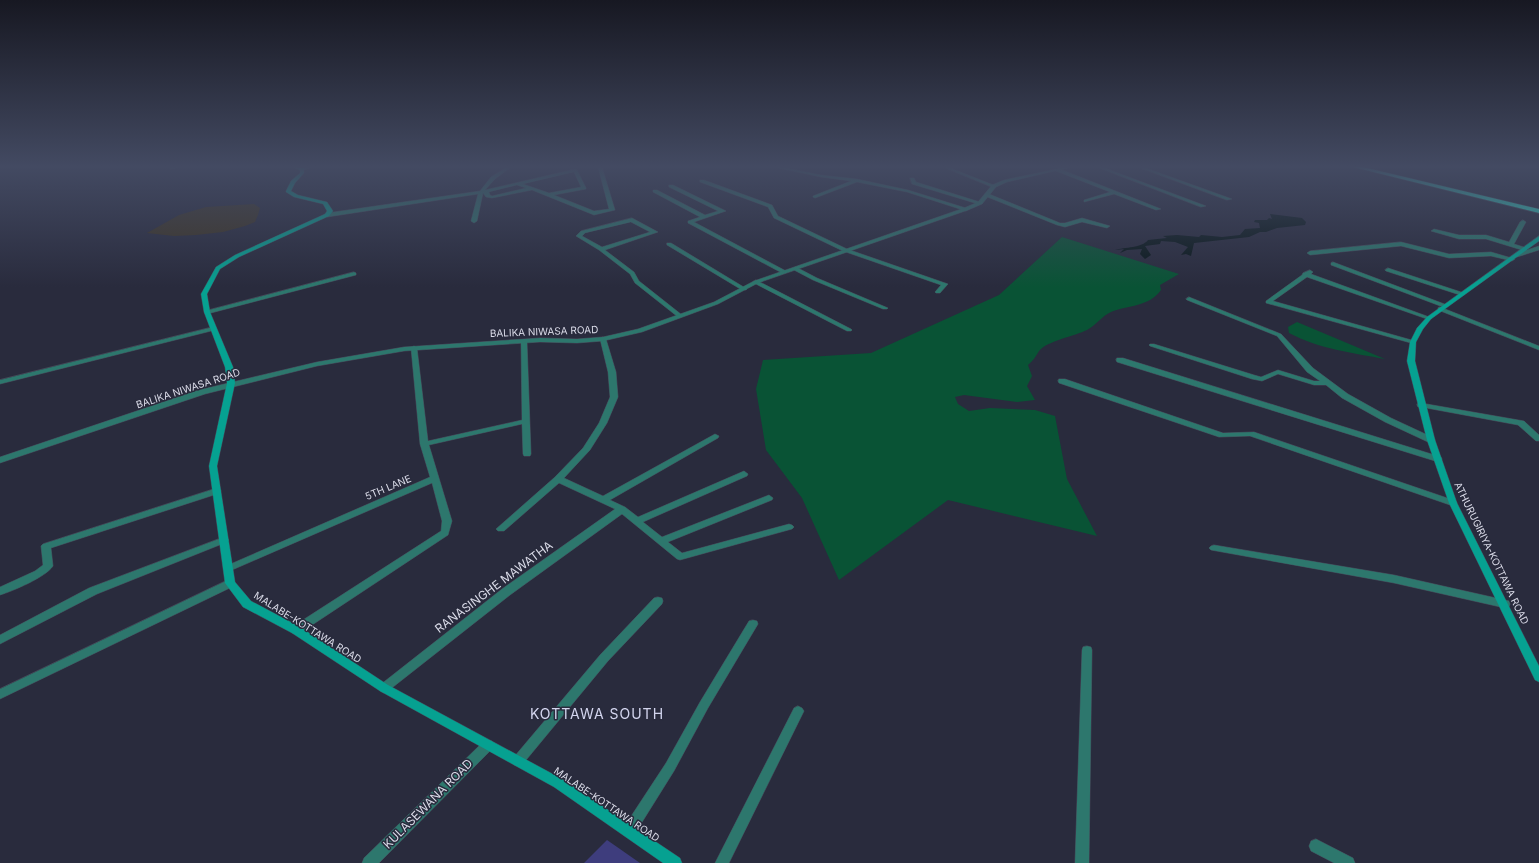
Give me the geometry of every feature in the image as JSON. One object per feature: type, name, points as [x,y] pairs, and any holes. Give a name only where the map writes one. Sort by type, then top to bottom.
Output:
[{"type":"highway","points":[[1524,207],[1539,211]]},
{"type":"main road","points":[[230,583],[213,466],[231,383],[229,367],[212,329],[204,294],[218,268],[237,256],[327,215],[330,211],[328,207]]},
{"type":"main road","name":"ATHURUGIRIYA-KOTTAWA ROAD","points":[[1539,238],[1515,257],[1429,318],[1420,328],[1413,342],[1411,361],[1431,440],[1453,503],[1505,604],[1539,677]]},
{"type":"main road","name":"MALABE-KOTTAWA ROAD","points":[[230,583],[247,604],[296,630],[384,688],[558,783],[675,863]]},
{"type":"street","points":[[327,215],[378,207]]},
{"type":"street","points":[[474,221],[476,207]]},
{"type":"street","points":[[580,207],[594,213],[612,210],[611,207]]},
{"type":"street","points":[[686,207],[704,217]]},
{"type":"street","points":[[715,207],[723,211],[690,222],[784,272]]},
{"type":"street","points":[[771,207],[776,217],[845,250],[945,284],[938,292]]},
{"type":"street","points":[[960,207],[966,209]]},
{"type":"street","name":"BALIKA NIWASA ROAD","points":[[0,460],[231,383],[317,364],[414,348],[603,339],[640,330],[716,303],[756,282],[970,207]]},
{"type":"street","points":[[1017,207],[1059,224],[1065,225],[1082,220],[1107,226]]},
{"type":"street","points":[[1154,207],[1158,209]]},
{"type":"street","points":[[601,249],[655,232],[632,220],[579,234],[579,236],[601,249],[632,273],[637,282],[680,316]]},
{"type":"street","points":[[1511,244],[1524,222]]},
{"type":"street","points":[[1434,231],[1459,237],[1482,236],[1525,249]]},
{"type":"street","points":[[668,244],[744,289]]},
{"type":"street","points":[[1310,253],[1401,244],[1449,256],[1489,254],[1515,257],[1539,248]]},
{"type":"street","points":[[1333,264],[1539,348]]},
{"type":"street","points":[[796,269],[815,279],[885,308]]},
{"type":"street","points":[[1388,270],[1462,294]]},
{"type":"street","points":[[1413,342],[1268,302],[1307,273],[1429,318]]},
{"type":"street","points":[[207,312],[354,274]]},
{"type":"street","points":[[756,282],[849,330]]},
{"type":"street","points":[[1189,299],[1279,335],[1310,370],[1345,396],[1388,420],[1431,440]]},
{"type":"street","points":[[0,382],[212,329]]},
{"type":"street","points":[[501,529],[558,480],[586,450],[602,423],[614,397],[612,372],[603,339]]},
{"type":"street","points":[[524,342],[527,454]]},
{"type":"street","points":[[1152,345],[1252,377],[1262,379],[1278,372],[1314,384],[1327,383]]},
{"type":"street","points":[[296,630],[445,533],[447,521],[424,444],[414,348]]},
{"type":"street","points":[[1120,360],[1438,459]]},
{"type":"street","points":[[1062,381],[1222,435],[1251,434],[1453,503]]},
{"type":"street","points":[[1421,405],[1521,423],[1539,438]]},
{"type":"street","points":[[424,444],[526,421]]},
{"type":"street","points":[[603,500],[651,471],[715,436]]},
{"type":"street","points":[[637,521],[744,474]]},
{"type":"street","name":"5TH LANE","points":[[229,568],[435,478]]},
{"type":"street","points":[[558,480],[622,509],[680,557],[789,527]]},
{"type":"street","points":[[0,591],[38,574],[48,566],[46,546],[217,491]]},
{"type":"street","points":[[662,541],[769,498]]},
{"type":"street","name":"RANASINGHE MAWATHA","points":[[384,688],[506,592],[622,509]]},
{"type":"street","points":[[0,640],[93,591],[224,540]]},
{"type":"street","points":[[1214,548],[1394,579],[1505,604]]},
{"type":"street","points":[[0,694],[230,583]]},
{"type":"street","points":[[518,761],[604,658],[658,601]]},
{"type":"street","points":[[629,831],[670,767],[704,705],[753,624]]},
{"type":"street","points":[[1082,863],[1087,650]]},
{"type":"street","points":[[722,863],[798,711]]},
{"type":"street","name":"KULASEWANA ROAD","points":[[369,863],[488,745]]},
{"type":"street","points":[[1316,846],[1348,863]]},
{"type":"shaded area","points":[[205,207],[260,208],[255,222],[223,232],[174,236],[147,233],[179,215]]},
{"type":"shaded area","points":[[1270,214],[1302,218],[1306,222],[1305,225],[1277,228],[1266,232],[1260,232],[1249,237],[1194,243],[1191,256],[1186,254],[1181,255],[1188,247],[1175,242],[1161,241],[1160,244],[1145,246],[1151,255],[1145,259],[1140,254],[1142,249],[1127,250],[1120,253],[1124,249],[1115,250],[1142,245],[1148,240],[1167,238],[1163,236],[1177,235],[1199,237],[1201,235],[1222,237],[1240,235],[1245,229],[1260,228],[1259,223],[1254,222],[1255,220],[1272,219]]},
{"type":"green space","points":[[1062,237],[1179,274],[1160,285],[1161,290],[1151,300],[1111,312],[1087,330],[1043,347],[1028,365],[1032,376],[1027,386],[1035,400],[1017,402],[964,395],[955,397],[958,404],[969,411],[990,408],[1035,410],[1055,416],[1067,479],[1097,536],[948,500],[839,580],[802,498],[766,450],[756,389],[763,360],[871,353],[999,295]]},
{"type":"green space","points":[[1297,322],[1385,359],[1324,347],[1289,333],[1288,327]]},
{"type":"building","points":[[607,840],[640,863],[584,863]]},
{"type":"district","name":"KOTTAWA SOUTH","points":[[597,714]]}]
